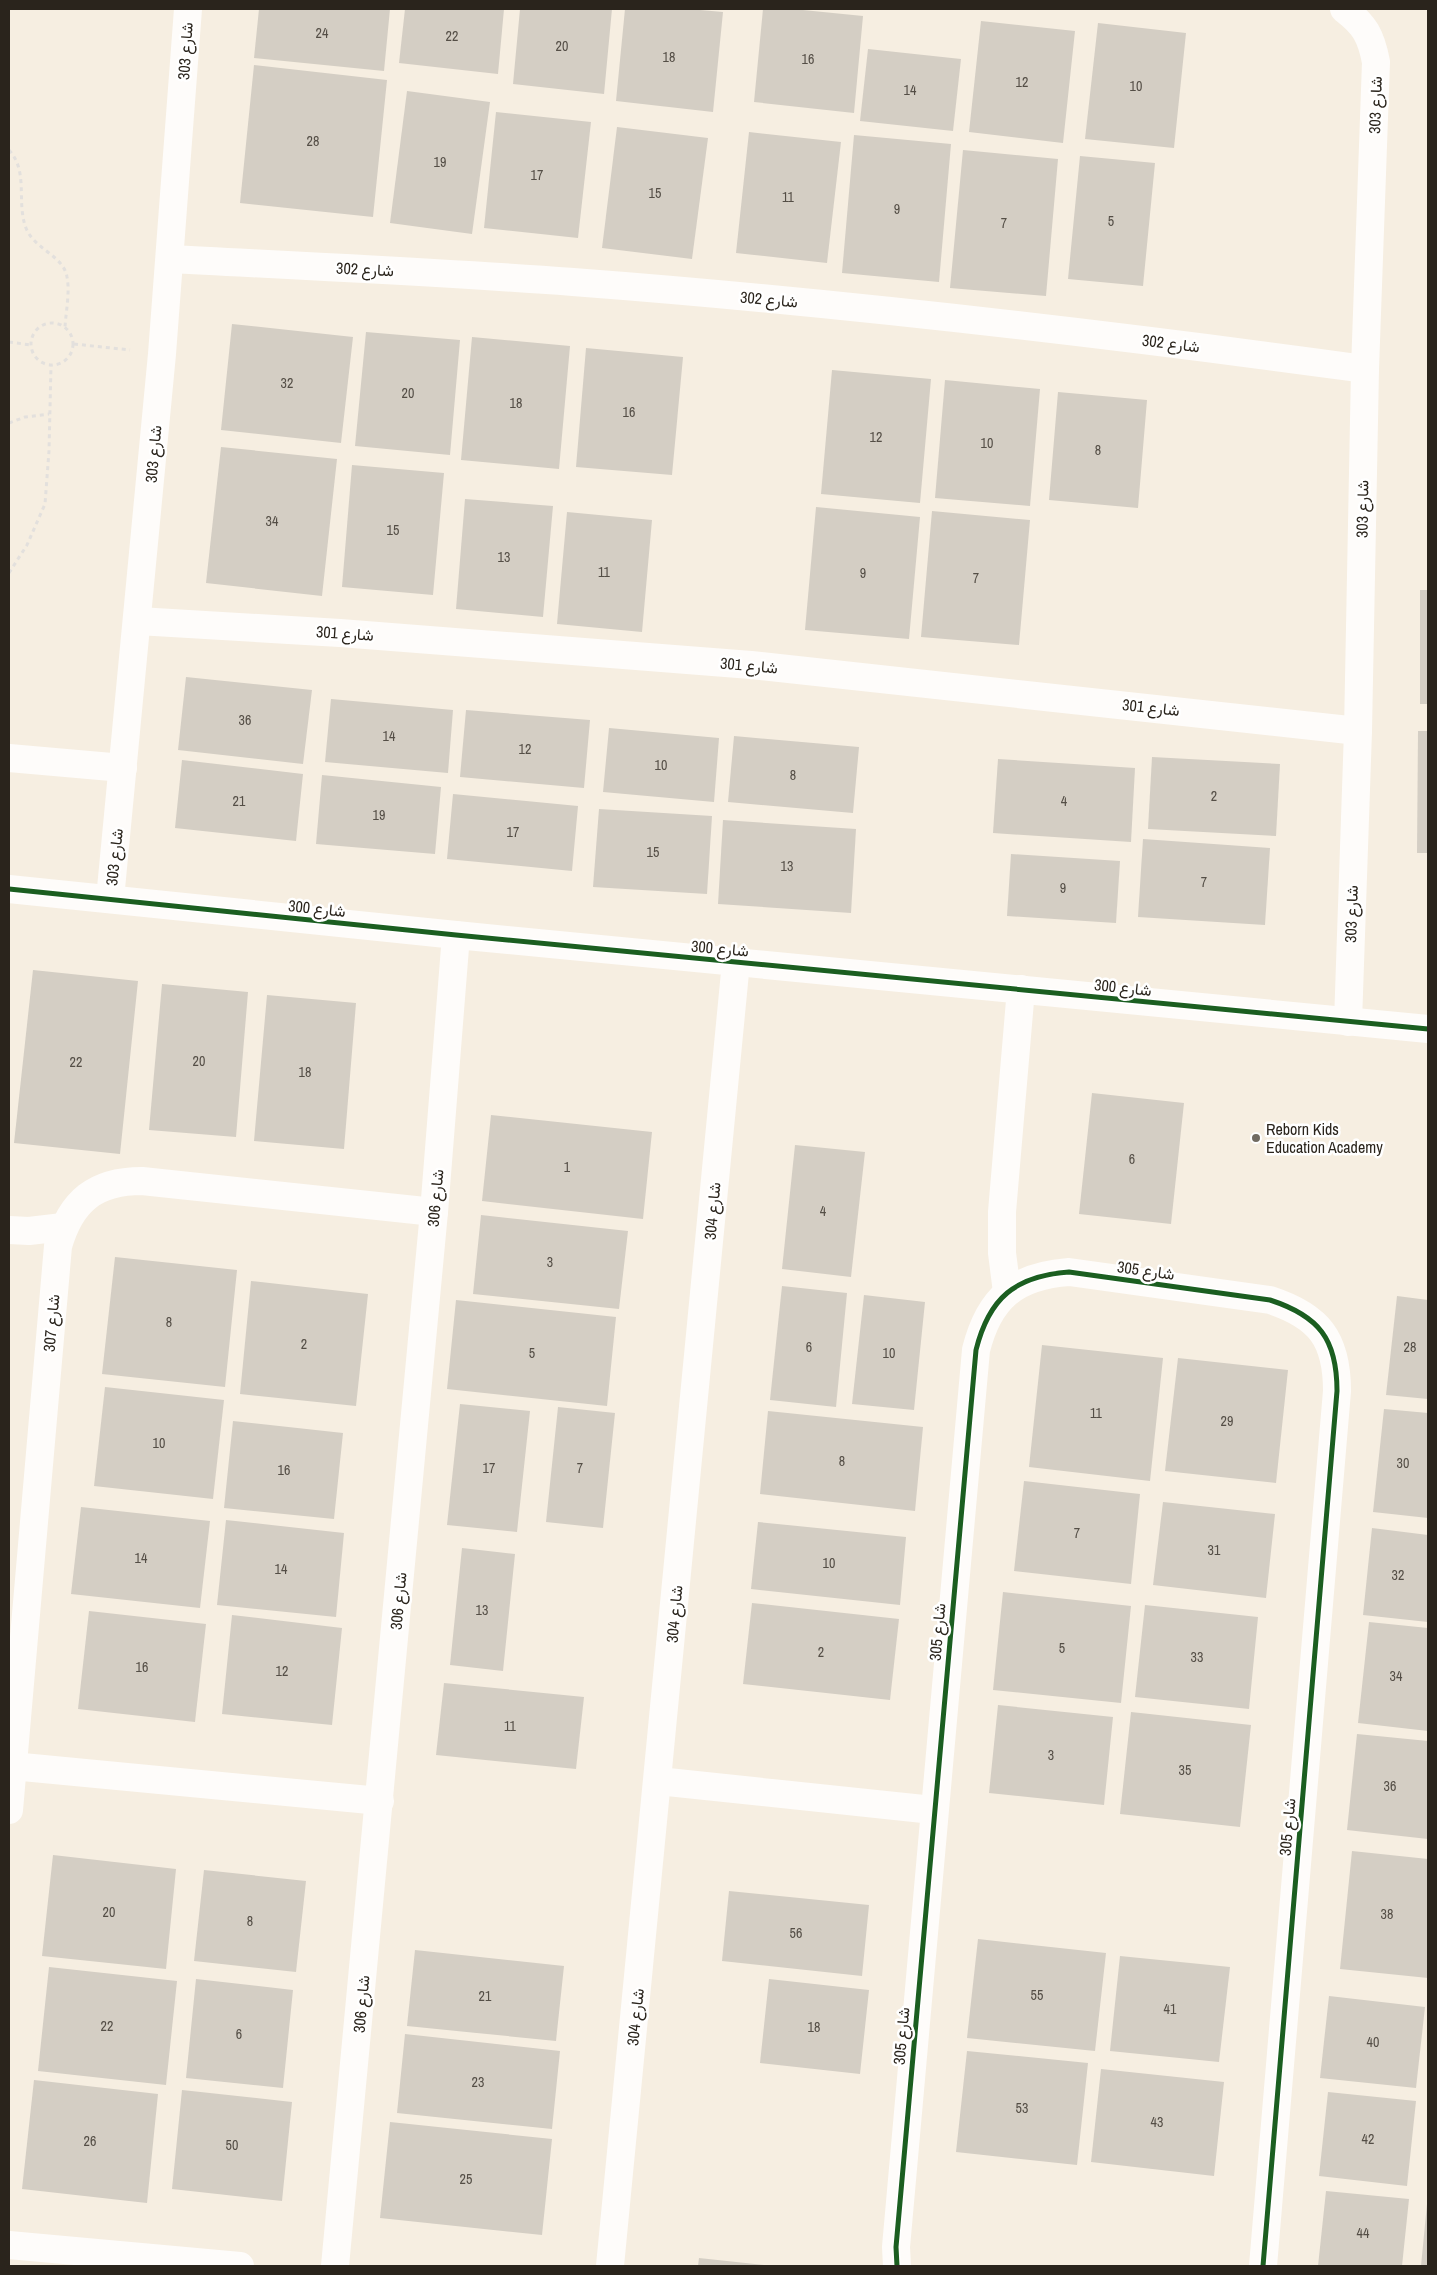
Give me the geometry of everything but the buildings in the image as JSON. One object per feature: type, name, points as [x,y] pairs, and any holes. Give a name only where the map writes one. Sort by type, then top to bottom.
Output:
[{"type":"street","name":"شارع 303","points":[[110,899],[162,354],[188,9]]},
{"type":"street","name":"شارع 303","points":[[1344,9],[1359,20],[1372,40],[1376,62],[1364,369],[1358,731],[1348,1022]]},
{"type":"street","name":"شارع 302","points":[[170,259],[572,282],[772,299],[1170,342],[1364,369]]},
{"type":"street","name":"شارع 301","points":[[138,621],[370,635],[751,665],[1358,731]]},
{"type":"street","points":[[9,758],[123,768]]},
{"type":"street","name":"شارع 300","points":[[9,889],[456,935],[1428,1029]]},
{"type":"street","name":"شارع 306","points":[[336,2266],[434,1212],[456,935]]},
{"type":"street","name":"شارع 304","points":[[610,2266],[736,962]]},
{"type":"street","points":[[1007,1292],[1002,1253],[1002,1212],[1021,989]]},
{"type":"street","name":"شارع 307","points":[[9,1810],[19,1565],[58,1246],[64,1227],[73,1210],[87,1196],[103,1186],[122,1181],[142,1181],[434,1212]]},
{"type":"street","points":[[9,1230],[29,1231],[64,1227]]},
{"type":"street","name":"شارع 305","points":[[897,2266],[896,2237],[933,1810],[976,1350],[981,1328],[992,1309],[1007,1292],[1025,1280],[1047,1273],[1069,1272],[1270,1300],[1294,1308],[1315,1322],[1329,1342],[1337,1366],[1337,1391],[1262,2266]]},
{"type":"street","points":[[12,1766],[380,1801]]},
{"type":"street","points":[[658,1781],[933,1810]]},
{"type":"street","points":[[9,2245],[240,2266]]},
{"type":"path","points":[[9,150],[16,159],[23,188],[21,208],[26,230],[43,251],[57,257],[68,276],[65,327]]},
{"type":"path","points":[[54,323],[65,327],[71,334],[74,344],[72,352],[67,359],[59,364],[51,365],[41,362],[34,355],[31,345],[34,333],[42,325],[54,323]]},
{"type":"path","points":[[9,342],[31,345]]},
{"type":"path","points":[[74,344],[162,354]]},
{"type":"path","points":[[9,573],[27,545],[45,504],[51,365]]},
{"type":"path","points":[[9,422],[24,417],[50,414]]},
{"type":"cycle path","points":[[9,889],[456,935],[1428,1029]]},
{"type":"cycle path","points":[[897,2266],[896,2247],[976,1350],[988,1316],[1007,1293],[1019,1285],[1034,1279],[1050,1274],[1069,1272],[1270,1300],[1287,1306],[1313,1322],[1329,1344],[1333,1357],[1337,1391],[1263,2266]]},
{"type":"place","name":"Reborn Kids Education Academy","points":[[1256,1138]]}]
